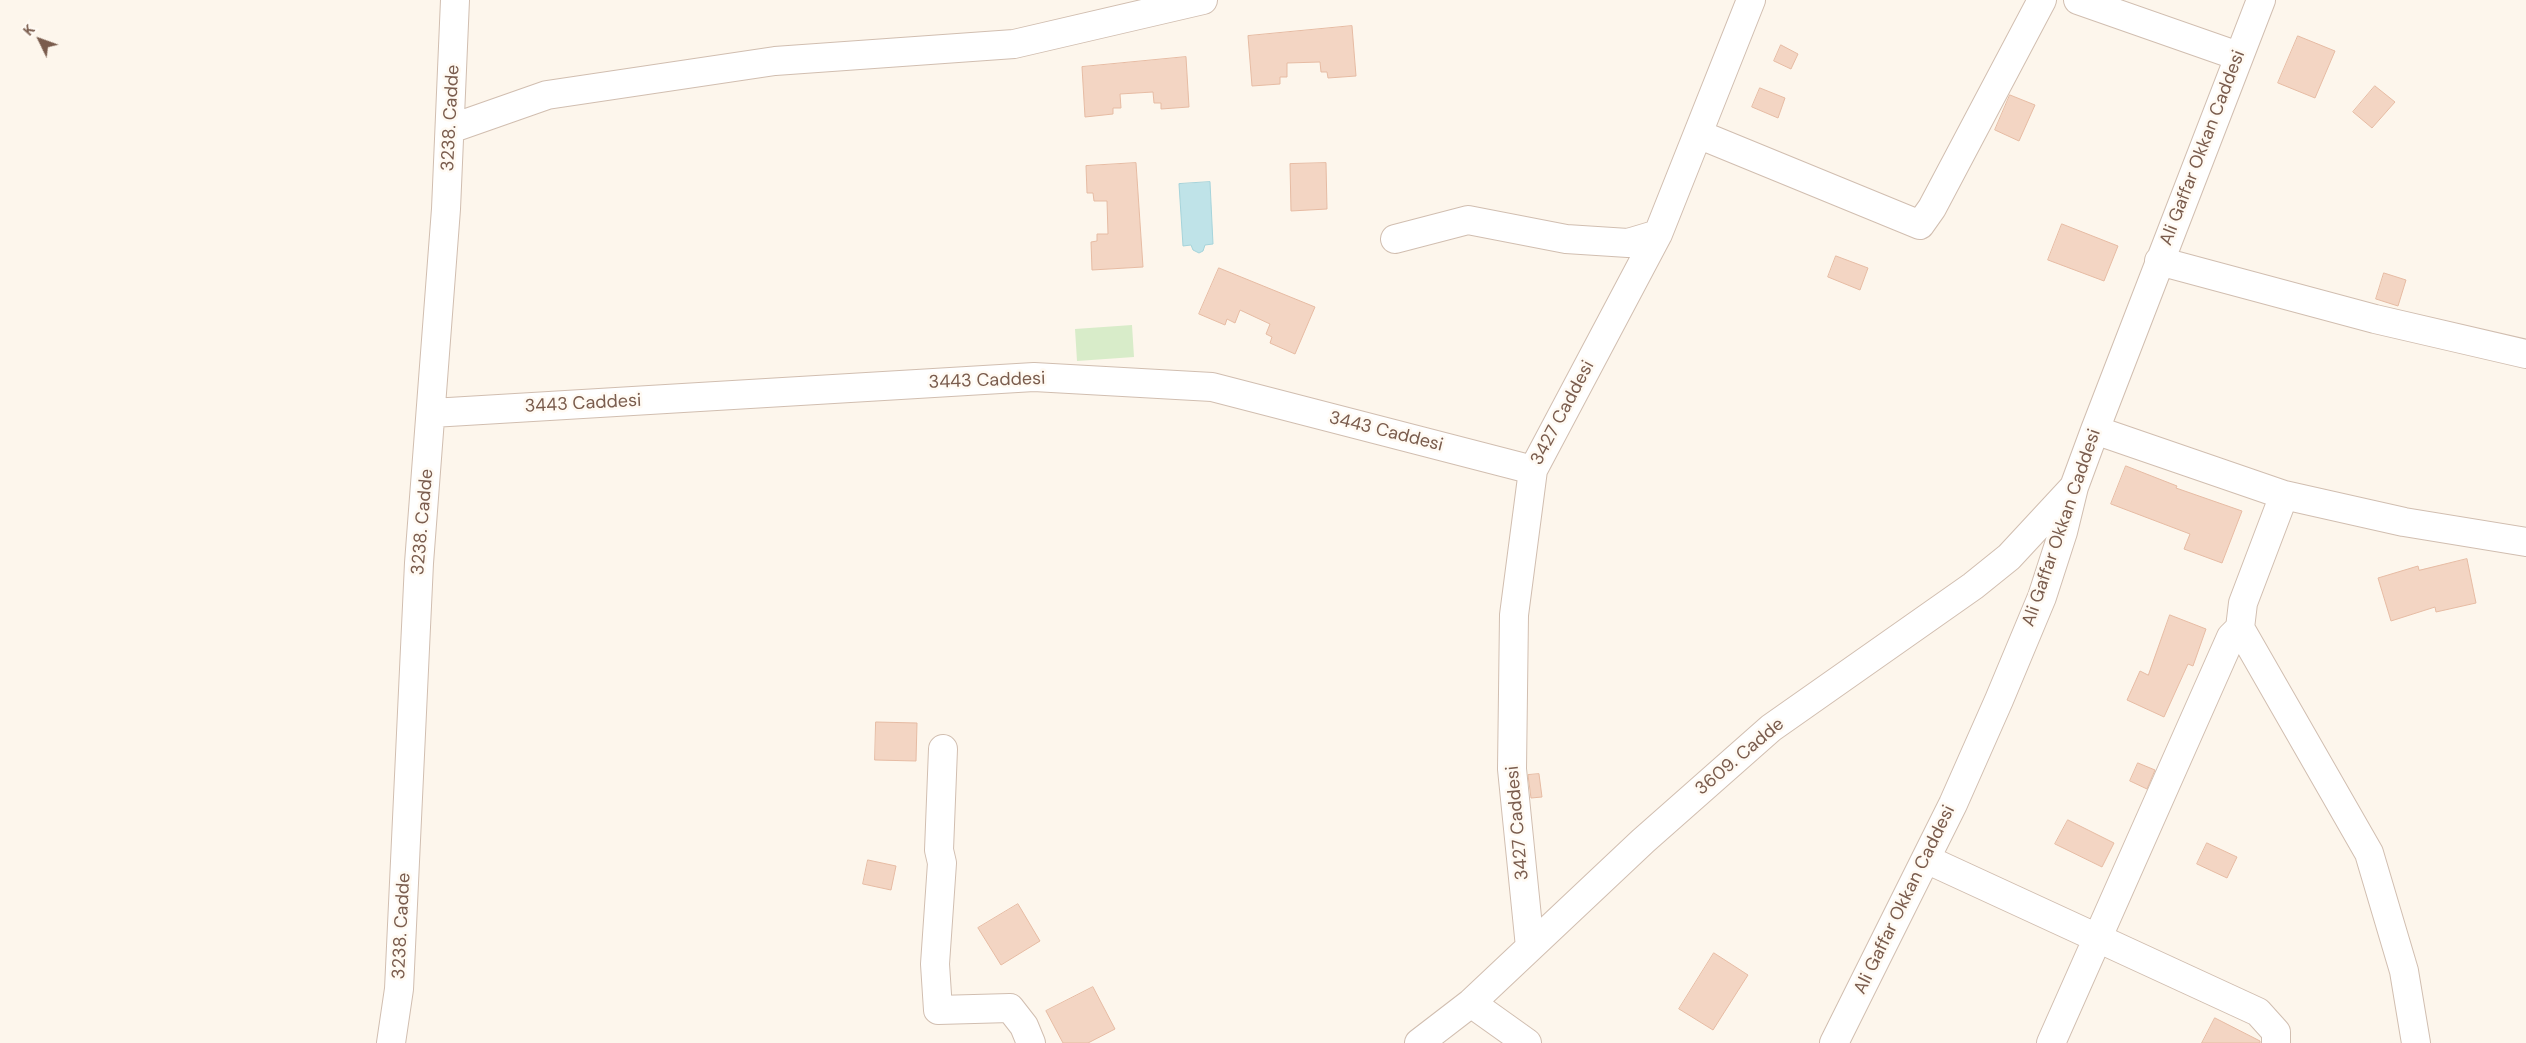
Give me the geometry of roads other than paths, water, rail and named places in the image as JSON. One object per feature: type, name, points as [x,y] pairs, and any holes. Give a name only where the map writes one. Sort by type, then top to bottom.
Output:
[{"type":"street","name":"3238. Cadde","points":[[391,1043],[399,989],[420,563],[432,414],[450,130],[455,0]]},
{"type":"street","points":[[450,130],[548,95],[774,61],[1014,44],[1151,6],[1203,0]]},
{"type":"street","name":"3427 Caddesi","points":[[1530,947],[1512,769],[1514,615],[1533,470],[1658,234],[1752,0]]},
{"type":"street","points":[[1698,134],[1920,225],[1932,208],[2042,0]]},
{"type":"street","points":[[2078,0],[2238,56]]},
{"type":"street","name":"Ali Gaffar Okkan Caddesi","points":[[1834,1043],[1926,859],[2000,700],[2042,597],[2063,532],[2074,487],[2095,430],[2261,0]]},
{"type":"street","points":[[1395,239],[1468,220],[1584,240],[1628,243],[1658,234]]},
{"type":"street","points":[[2159,261],[2375,319],[2526,354]]},
{"type":"street","name":"3443 Caddesi","points":[[432,414],[1044,378],[1212,387],[1533,470]]},
{"type":"street","points":[[2095,430],[2284,494],[2404,522],[2526,542]]},
{"type":"street","name":"3609. Cadde","points":[[1419,1043],[1471,1003],[1658,828],[1772,728],[1980,580],[2009,557],[2074,487]]},
{"type":"street","points":[[2284,494],[2243,603],[2240,628],[2369,853],[2404,971],[2416,1043]]},
{"type":"street","points":[[2051,1043],[2230,637],[2240,628]]},
{"type":"street","points":[[943,749],[939,850],[942,863],[935,964],[938,1010],[1010,1008],[1024,1026],[1031,1043]]},
{"type":"street","points":[[1926,859],[2258,1012],[2276,1032],[2276,1043]]},
{"type":"street","points":[[1471,1003],[1527,1043]]},
{"type":"water","points":[[1210,182],[1213,244],[1205,245],[1203,251],[1199,253],[1193,250],[1191,245],[1183,246],[1179,184]]}]
